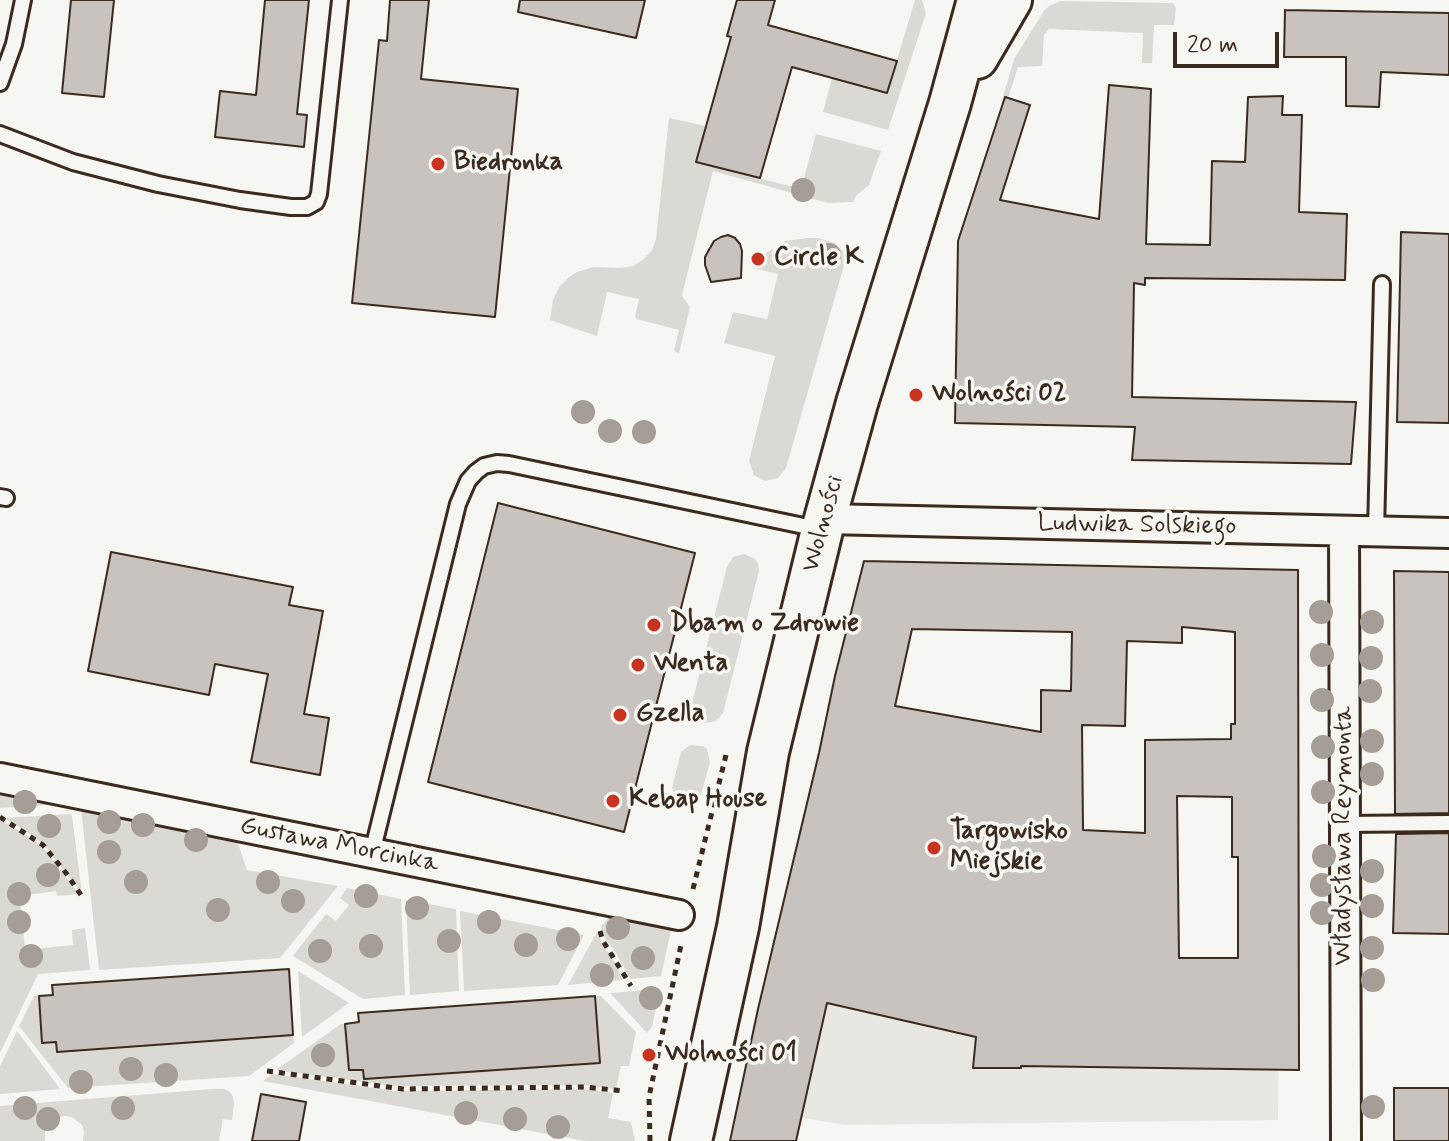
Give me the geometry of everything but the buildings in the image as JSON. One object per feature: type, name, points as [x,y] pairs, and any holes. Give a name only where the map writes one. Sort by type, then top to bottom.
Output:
[{"type":"street","name":"Wolności","points":[[691,1141],[738,927],[768,752],[824,524],[857,403],[950,103],[978,0]]},
{"type":"street","name":"Wolności","points":[[950,103],[1011,0]]},
{"type":"street","name":"Ludwika Solskiego","points":[[824,524],[1449,533]]},
{"type":"street","name":"Władysława Reymonta","points":[[1344,531],[1346,1141]]},
{"type":"street","name":"Gustawa Morcinka","points":[[0,778],[684,916]]},
{"type":"lane","points":[[0,83],[7,41],[23,0]]},
{"type":"lane","points":[[0,134],[73,162],[158,184],[240,200],[307,207],[316,202],[319,194],[340,0]]},
{"type":"lane","points":[[1376,532],[1382,284]]},
{"type":"lane","points":[[372,853],[458,504],[468,481],[484,466],[509,464],[824,524]]},
{"type":"lane","points":[[1345,824],[1449,823]]},
{"type":"path","points":[[650,1141],[649,1097],[684,916],[729,741]]},
{"type":"path","points":[[0,817],[43,845],[83,898]]},
{"type":"path","points":[[594,926],[600,931],[631,986]]},
{"type":"path","points":[[267,1071],[403,1089],[584,1087],[624,1091]]},
{"type":"shaded area","points":[[915,0],[922,0],[926,13],[888,130],[823,112],[832,78],[887,93]]},
{"type":"shaded area","points":[[1061,1],[1173,3],[1176,8],[1174,25],[1154,25],[1152,63],[1142,63],[1143,33],[1049,29],[1044,35],[1042,66],[1018,67],[1008,98],[1003,97],[1014,59],[1044,11]]},
{"type":"shaded area","points":[[669,118],[706,126],[696,162],[801,189],[816,134],[881,151],[869,185],[853,202],[828,203],[713,171],[682,296],[690,307],[679,353],[674,351],[679,330],[636,319],[639,299],[607,292],[597,336],[550,320],[553,300],[569,277],[593,267],[633,266],[652,250],[656,239]]},
{"type":"shaded area","points":[[808,238],[834,243],[847,255],[786,468],[778,478],[765,481],[754,475],[749,461],[775,356],[724,343],[733,312],[767,319],[778,274],[753,268],[758,261],[785,241]]},
{"type":"shaded area","points":[[744,554],[755,559],[759,571],[723,713],[716,721],[705,723],[696,717],[691,707],[727,567],[733,557]]},
{"type":"shaded area","name":"Targowisko Miejskie","points":[[831,695],[1071,737],[1074,959],[1279,959],[1278,1120],[843,1125],[737,1106]]},
{"type":"shaded area","points":[[690,745],[707,749],[710,762],[700,798],[685,803],[676,797],[672,788],[681,752]]},
{"type":"shaded area","points":[[0,792],[62,804],[0,808]]},
{"type":"shaded area","points":[[81,809],[236,838],[247,870],[338,886],[280,958],[99,970]]},
{"type":"shaded area","points":[[71,814],[82,894],[44,845],[4,818]]},
{"type":"shaded area","points":[[0,820],[43,847],[79,894],[57,896],[56,891],[20,896],[25,950],[73,945],[72,930],[85,928],[90,970],[38,974],[0,1053]]},
{"type":"shaded area","points":[[347,888],[401,899],[405,995],[363,999],[293,956],[326,914],[336,921],[349,905],[340,898]]},
{"type":"shaded area","points":[[406,900],[456,909],[459,991],[410,995]]},
{"type":"shaded area","points":[[460,911],[584,935],[558,985],[464,991]]},
{"type":"shaded area","points":[[611,914],[672,926],[661,976],[630,979],[601,927]]},
{"type":"shaded area","points":[[597,932],[617,965],[622,980],[568,985]]},
{"type":"shaded area","points":[[298,971],[349,1003],[302,1037]]},
{"type":"shaded area","points":[[657,989],[659,993],[652,1027],[647,1033],[610,993]]},
{"type":"shaded area","points":[[34,996],[39,996],[42,1042],[56,1042],[57,1052],[293,1035],[294,1043],[249,1076],[68,1088],[19,1026]]},
{"type":"shaded area","points":[[595,996],[601,996],[636,1032],[629,1066],[621,1066],[616,1089],[585,1085],[393,1086],[276,1070],[341,1024],[345,1024],[349,1070],[363,1070],[364,1079],[599,1063]]},
{"type":"shaded area","points":[[17,1031],[60,1089],[0,1094],[0,1066]]},
{"type":"shaded area","points":[[272,1074],[396,1091],[585,1089],[613,1093],[608,1118],[631,1122],[635,1141],[585,1141],[263,1081]]},
{"type":"shaded area","points":[[212,1089],[229,1091],[234,1103],[232,1120],[223,1119],[219,1141],[83,1141],[82,1125],[65,1116],[52,1119],[45,1131],[45,1141],[0,1141],[0,1106]]},
{"type":"place","name":"Biedronka","points":[[438,164]]},
{"type":"place","name":"Circle K","points":[[758,259]]},
{"type":"place","name":"Wolności 02","points":[[916,395]]},
{"type":"place","name":"Dbam o Zdrowie","points":[[654,625]]},
{"type":"place","name":"Wenta","points":[[638,665]]},
{"type":"place","name":"Gzella","points":[[620,715]]},
{"type":"place","name":"Kebap House","points":[[613,801]]},
{"type":"place","name":"Targowisko Miejskie","points":[[934,848]]},
{"type":"place","name":"Wolności 01","points":[[649,1055]]}]
